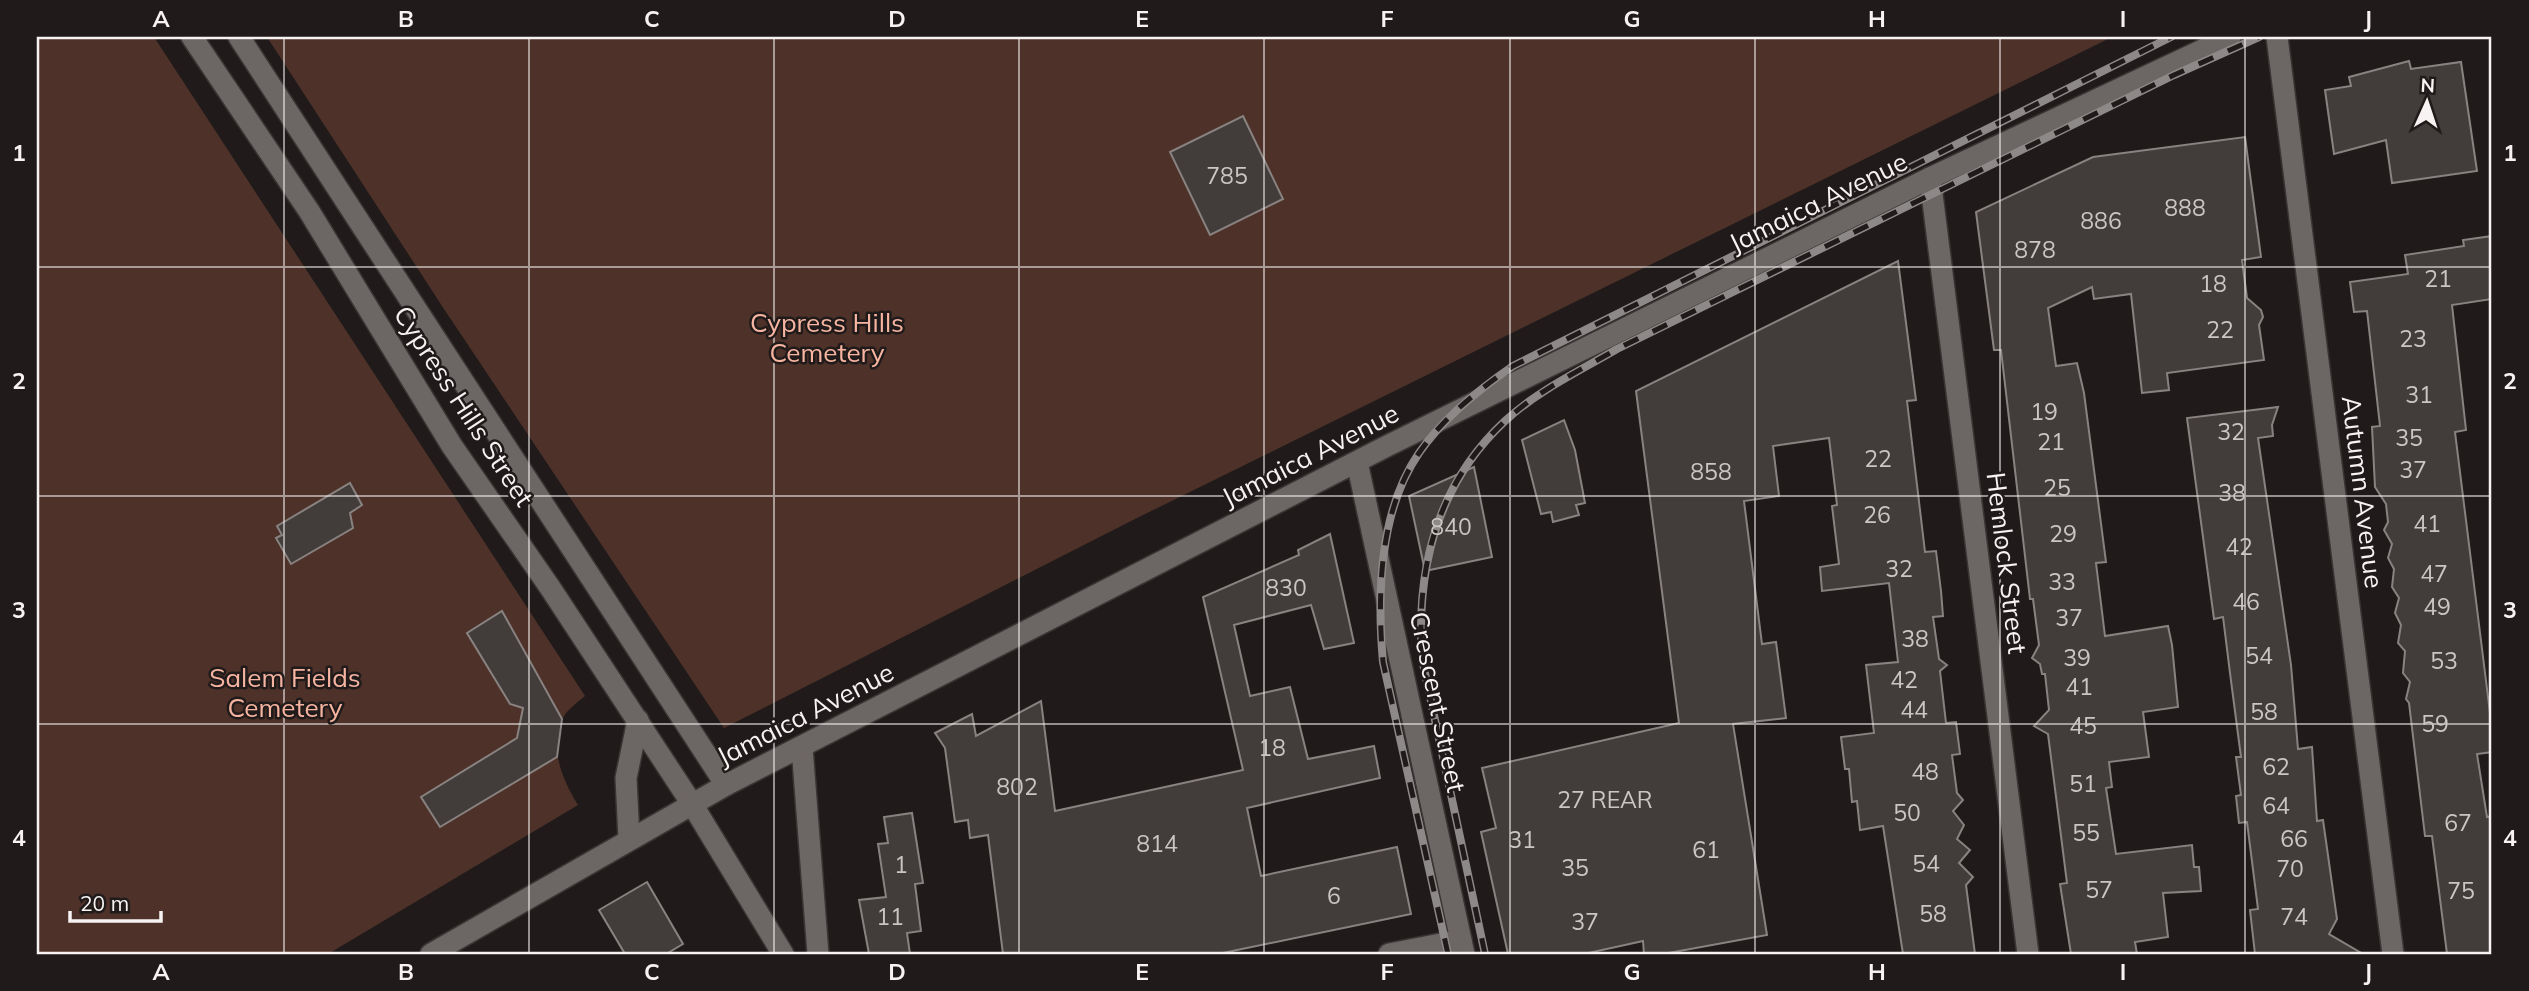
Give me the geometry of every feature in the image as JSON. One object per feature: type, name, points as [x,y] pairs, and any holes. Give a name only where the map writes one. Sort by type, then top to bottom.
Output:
[{"type":"street","name":"Cypress Hills Street","points":[[192,37],[309,211],[452,446],[638,720],[783,954]]},
{"type":"street","name":"Cypress Hills Street","points":[[239,37],[726,785]]},
{"type":"street","name":"Jamaica Avenue","points":[[430,954],[726,785],[1357,462],[1930,178],[2230,37]]},
{"type":"street","name":"Autumn Avenue","points":[[2277,37],[2393,954]]},
{"type":"street","name":"Hemlock Street","points":[[1930,178],[2028,954]]},
{"type":"street","name":"Crescent Street","points":[[1357,462],[1462,947]]},
{"type":"street","points":[[629,839],[626,778],[638,720]]},
{"type":"street","points":[[802,747],[818,954]]},
{"type":"street","points":[[1389,954],[1462,947]]},
{"type":"green space","name":"Salem Fields Cemetery","points":[[37,37],[154,37],[585,696],[564,717],[557,742],[563,775],[578,805],[328,954],[37,954]]},
{"type":"green space","name":"Cypress Hills Cemetery","points":[[267,37],[2112,37],[1133,520],[724,728],[444,309]]},
{"type":"building","points":[[2409,61],[2411,69],[2461,62],[2477,171],[2392,183],[2386,140],[2334,154],[2325,90],[2351,86],[2349,77]]},
{"type":"building","points":[[1243,116],[1283,199],[1210,235],[1170,152]]},
{"type":"building","points":[[2245,137],[2261,257],[2242,260],[2247,298],[2261,310],[2263,317],[2259,325],[2264,360],[2167,373],[2169,390],[2142,393],[2131,294],[2094,299],[2092,287],[2048,308],[2056,366],[2077,363],[2084,393],[2106,562],[2096,563],[2105,636],[2168,626],[2172,645],[2178,707],[2143,712],[2149,757],[2109,762],[2112,787],[2106,788],[2116,854],[2192,845],[2194,867],[2199,867],[2201,891],[2163,893],[2168,937],[2135,942],[2137,954],[2071,954],[2060,884],[2067,883],[2048,734],[2034,726],[2049,710],[2045,674],[2042,674],[2040,664],[2032,658],[2039,645],[2033,599],[2030,599],[2001,350],[1994,350],[1976,212],[2093,157]]},
{"type":"building","points":[[2492,236],[2492,299],[2452,305],[2466,430],[2455,432],[2492,729],[2492,752],[2477,754],[2487,817],[2492,816],[2492,954],[2447,954],[2432,836],[2425,836],[2409,703],[2406,699],[2410,682],[2403,673],[2405,651],[2398,643],[2401,625],[2395,613],[2399,598],[2392,587],[2394,569],[2388,558],[2392,544],[2384,530],[2388,522],[2386,504],[2375,487],[2372,427],[2380,426],[2367,311],[2354,312],[2350,282],[2408,274],[2405,255],[2464,246],[2463,240]]},
{"type":"building","points":[[1898,261],[1916,400],[1907,401],[1925,552],[1936,551],[1941,591],[1943,616],[1933,617],[1939,659],[1947,665],[1940,671],[1946,723],[1956,722],[1960,754],[1952,755],[1957,793],[1963,800],[1953,811],[1964,825],[1957,839],[1970,850],[1959,863],[1973,877],[1966,885],[1975,954],[1903,954],[1883,826],[1860,830],[1857,801],[1852,802],[1849,769],[1845,769],[1841,737],[1874,733],[1866,665],[1898,662],[1889,583],[1822,591],[1820,567],[1839,564],[1832,506],[1837,505],[1829,438],[1773,446],[1779,496],[1744,501],[1762,644],[1776,642],[1786,718],[1733,724],[1767,935],[1663,954],[1644,954],[1643,941],[1584,954],[1508,954],[1481,832],[1496,828],[1482,768],[1679,723],[1636,391]]},
{"type":"building","points":[[2278,407],[2272,425],[2273,436],[2258,438],[2291,665],[2298,749],[2312,747],[2317,821],[2323,820],[2337,919],[2329,934],[2363,954],[2255,954],[2250,910],[2258,909],[2247,822],[2239,823],[2236,796],[2241,795],[2236,757],[2241,757],[2223,617],[2214,619],[2187,418]]},
{"type":"building","points":[[1564,420],[1575,450],[1585,503],[1576,505],[1579,515],[1553,522],[1551,512],[1541,514],[1522,440]]},
{"type":"building","points":[[1474,467],[1492,557],[1425,571],[1409,496]]},
{"type":"building","points":[[350,483],[362,505],[350,513],[353,528],[291,564],[276,538],[282,535],[277,526]]},
{"type":"building","points":[[1330,534],[1354,643],[1324,649],[1311,605],[1234,625],[1250,696],[1290,687],[1308,759],[1374,746],[1380,778],[1247,808],[1261,876],[1397,847],[1411,914],[1218,954],[1003,954],[988,835],[970,838],[968,820],[955,822],[945,748],[935,733],[972,714],[976,736],[1041,701],[1055,811],[1243,770],[1203,597],[1299,555],[1298,550]]},
{"type":"building","points":[[502,611],[562,719],[557,757],[440,827],[421,797],[517,738],[523,708],[510,704],[467,633]]},
{"type":"building","points":[[912,813],[923,883],[915,884],[921,931],[907,933],[910,954],[869,954],[859,900],[886,897],[878,844],[888,843],[884,817]]},
{"type":"building","points":[[647,882],[683,944],[666,954],[625,954],[599,910]]},
{"type":"railway","points":[[1448,954],[1383,662],[1381,636],[1381,582],[1388,527],[1406,476],[1428,440],[1462,405],[1513,366],[2171,37]]},
{"type":"railway","points":[[1485,954],[1422,659],[1421,626],[1427,561],[1435,530],[1462,473],[1481,446],[1505,421],[1531,400],[1617,349],[2174,75],[2259,37]]}]
